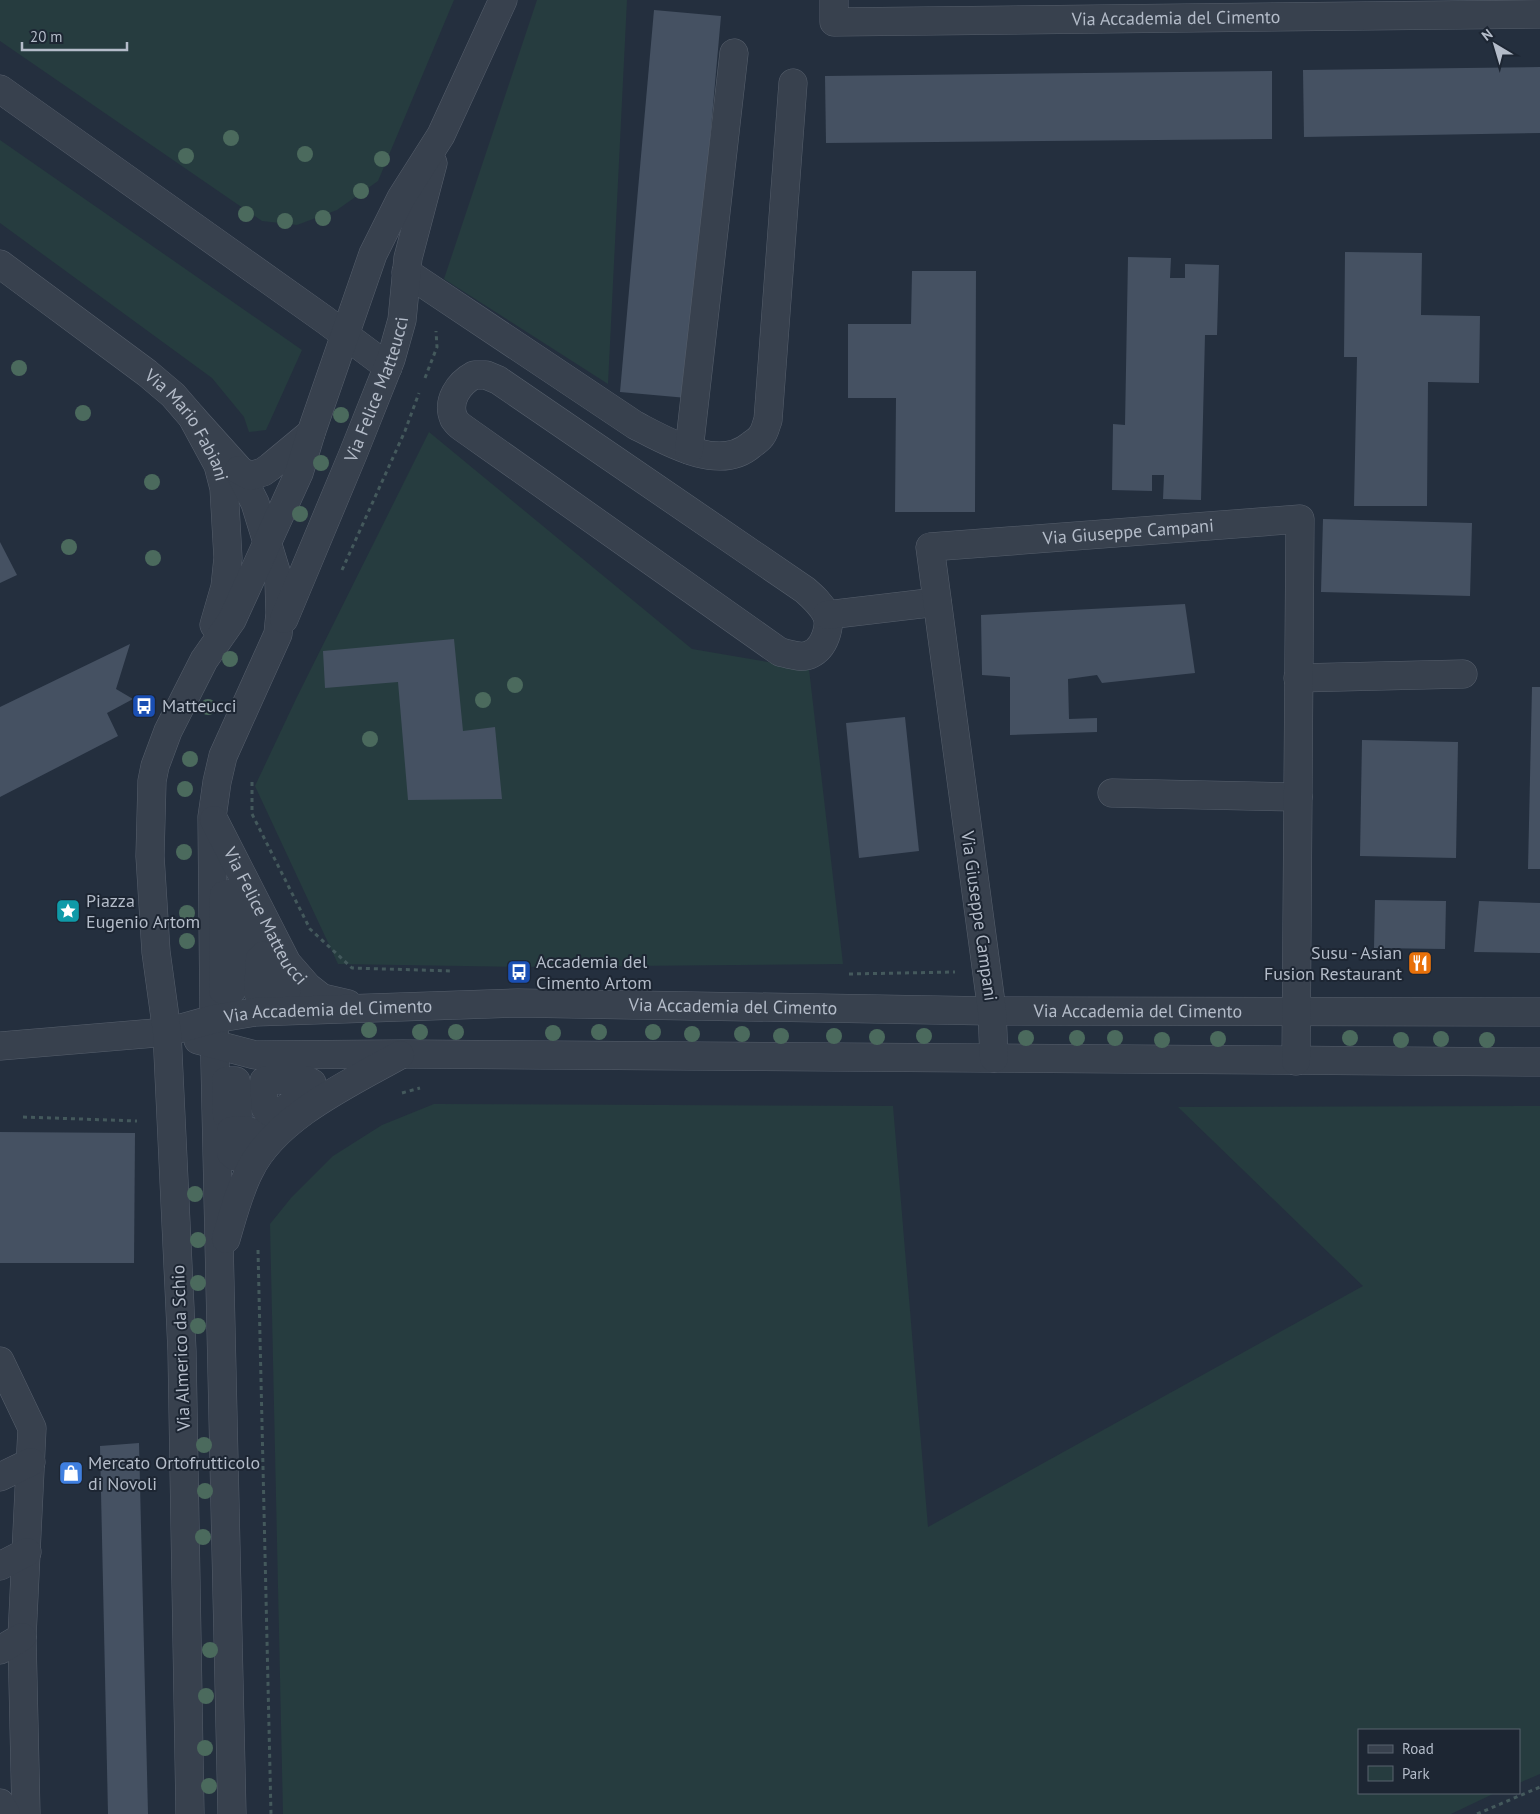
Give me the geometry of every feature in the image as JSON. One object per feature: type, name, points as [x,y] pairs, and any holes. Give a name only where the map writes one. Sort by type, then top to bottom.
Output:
[{"type":"street","name":"Via Felice Matteucci","points":[[167,1032],[156,952],[150,856],[152,781],[155,766],[168,731],[204,660],[232,620],[299,473],[372,254],[401,198],[441,135],[503,0]]},
{"type":"street","name":"Via Accademia del Cimento","points":[[834,0],[834,22],[1540,14]]},
{"type":"street","points":[[689,450],[734,53]]},
{"type":"street","points":[[406,272],[635,425],[669,443],[702,455],[725,457],[746,450],[762,436],[768,420],[793,83]]},
{"type":"street","points":[[0,89],[388,366]]},
{"type":"street","name":"Via Felice Matteucci","points":[[214,1032],[212,817],[223,756],[278,634],[388,366],[402,320],[408,258],[441,135]]},
{"type":"street","name":"Via Mario Fabiani","points":[[0,264],[147,373],[173,395],[192,417],[218,464],[226,504],[228,558],[225,587],[204,660]]},
{"type":"street","points":[[474,375],[486,375],[498,380],[805,590],[818,602],[827,615],[828,630],[821,646],[810,655],[793,656],[780,652],[463,428],[454,419],[452,404],[458,387],[466,379],[474,375]]},
{"type":"street","name":"Via Felice Matteucci","points":[[192,417],[239,470],[255,503],[268,540],[279,581],[280,613],[278,634]]},
{"type":"street","points":[[239,470],[250,476],[263,472],[311,433]]},
{"type":"street","name":"Via Giuseppe Campani","points":[[994,1058],[992,1011],[930,547],[1300,518],[1296,1061]]},
{"type":"street","points":[[827,615],[937,602]]},
{"type":"street","points":[[1298,678],[1463,674]]},
{"type":"street","points":[[1112,793],[1298,797]]},
{"type":"street","name":"Via Felice Matteucci","points":[[212,817],[287,963],[308,987],[322,998],[340,1004],[391,1008]]},
{"type":"street","name":"Via Accademia del Cimento","points":[[167,1032],[214,1032],[255,1012],[518,1003],[992,1011],[1540,1012]]},
{"type":"street","points":[[614,1022],[615,1037],[264,1036],[264,1024],[614,1022]]},
{"type":"street","points":[[0,1046],[167,1032]]},
{"type":"street","name":"Via Almerico da Schio","points":[[167,1032],[182,1351],[190,1814]]},
{"type":"street","name":"Via Accademia del Cimento","points":[[214,1032],[255,1055],[403,1054],[1540,1062]]},
{"type":"street","points":[[214,1032],[232,1814]]},
{"type":"street","name":"Via Accademia del Cimento","points":[[219,1264],[237,1202],[250,1169],[276,1134],[292,1120],[341,1088],[403,1054]]},
{"type":"street","points":[[0,1362],[32,1428],[26,1552],[11,1644],[26,1814]]},
{"type":"street","points":[[0,1477],[31,1462]]},
{"type":"street","points":[[0,1566],[26,1552]]},
{"type":"street","points":[[0,1803],[6,1814]]},
{"type":"path","points":[[424,380],[437,346],[435,292]]},
{"type":"path","points":[[341,573],[405,431],[421,389]]},
{"type":"path","points":[[252,780],[252,814],[310,929],[352,968],[460,971]]},
{"type":"path","points":[[840,974],[956,972]]},
{"type":"path","points":[[394,1095],[419,1088],[428,1088]]},
{"type":"path","points":[[23,1117],[138,1121]]},
{"type":"path","points":[[258,1248],[272,1814]]},
{"type":"path","points":[[1478,1814],[1540,1787]]},
{"type":"green space","points":[[0,0],[454,0],[378,181],[337,210],[297,225],[262,221],[0,41]]},
{"type":"green space","points":[[537,0],[627,0],[608,384],[444,279]]},
{"type":"green space","points":[[0,140],[302,350],[266,430],[249,432],[244,417],[212,378],[0,223]]},
{"type":"green space","points":[[429,432],[692,649],[809,669],[843,964],[520,967],[338,964],[255,786],[296,699]]},
{"type":"green space","points":[[434,1104],[893,1106],[928,1527],[1363,1286],[1178,1107],[1540,1106],[1540,1774],[1520,1783],[1520,1729],[1358,1729],[1358,1794],[1493,1794],[1451,1814],[283,1814],[270,1224],[291,1198],[333,1156],[382,1125]]},
{"type":"building","points":[[654,10],[721,16],[687,398],[620,392]]},
{"type":"building","points":[[1540,67],[1540,133],[1304,137],[1303,70]]},
{"type":"building","points":[[1272,71],[1272,139],[826,143],[825,76]]},
{"type":"building","points":[[1345,252],[1422,253],[1421,315],[1480,316],[1479,383],[1428,382],[1427,506],[1354,506],[1357,357],[1344,357]]},
{"type":"building","points":[[1128,257],[1171,258],[1170,278],[1185,278],[1185,264],[1219,265],[1217,335],[1205,335],[1201,500],[1163,499],[1164,475],[1152,475],[1152,491],[1112,490],[1113,424],[1125,425]]},
{"type":"building","points":[[912,271],[976,271],[975,512],[895,512],[896,398],[848,398],[848,324],[911,324]]},
{"type":"building","points":[[1323,519],[1472,523],[1470,596],[1321,592]]},
{"type":"building","points":[[0,542],[17,575],[0,583]]},
{"type":"building","points":[[1185,604],[1195,673],[1102,683],[1097,675],[1068,679],[1069,719],[1097,718],[1097,732],[1010,735],[1010,677],[982,675],[981,615]]},
{"type":"building","points":[[454,639],[463,731],[495,727],[502,799],[408,800],[398,682],[325,688],[323,651]]},
{"type":"building","points":[[130,644],[116,689],[133,699],[107,713],[118,736],[0,797],[0,707]]},
{"type":"building","points":[[1532,687],[1540,687],[1540,869],[1528,869]]},
{"type":"building","points":[[905,717],[919,851],[859,858],[846,723]]},
{"type":"building","points":[[1362,740],[1458,742],[1456,858],[1360,856]]},
{"type":"building","points":[[1375,900],[1446,901],[1445,949],[1374,948]]},
{"type":"building","points":[[1479,901],[1540,903],[1540,953],[1474,952]]},
{"type":"building","points":[[0,1132],[135,1133],[134,1263],[0,1263]]},
{"type":"building","points":[[139,1443],[148,1814],[108,1814],[100,1446]]},
{"type":"place","name":"Matteucci","points":[[144,706]]},
{"type":"place","name":"Piazza Eugenio Artom","points":[[68,911]]},
{"type":"place","name":"Susu - Asian Fusion Restaurant","points":[[1420,963]]},
{"type":"place","name":"Accademia del Cimento Artom","points":[[519,972]]},
{"type":"place","name":"Mercato Ortofrutticolo di Novoli","points":[[71,1473]]}]
